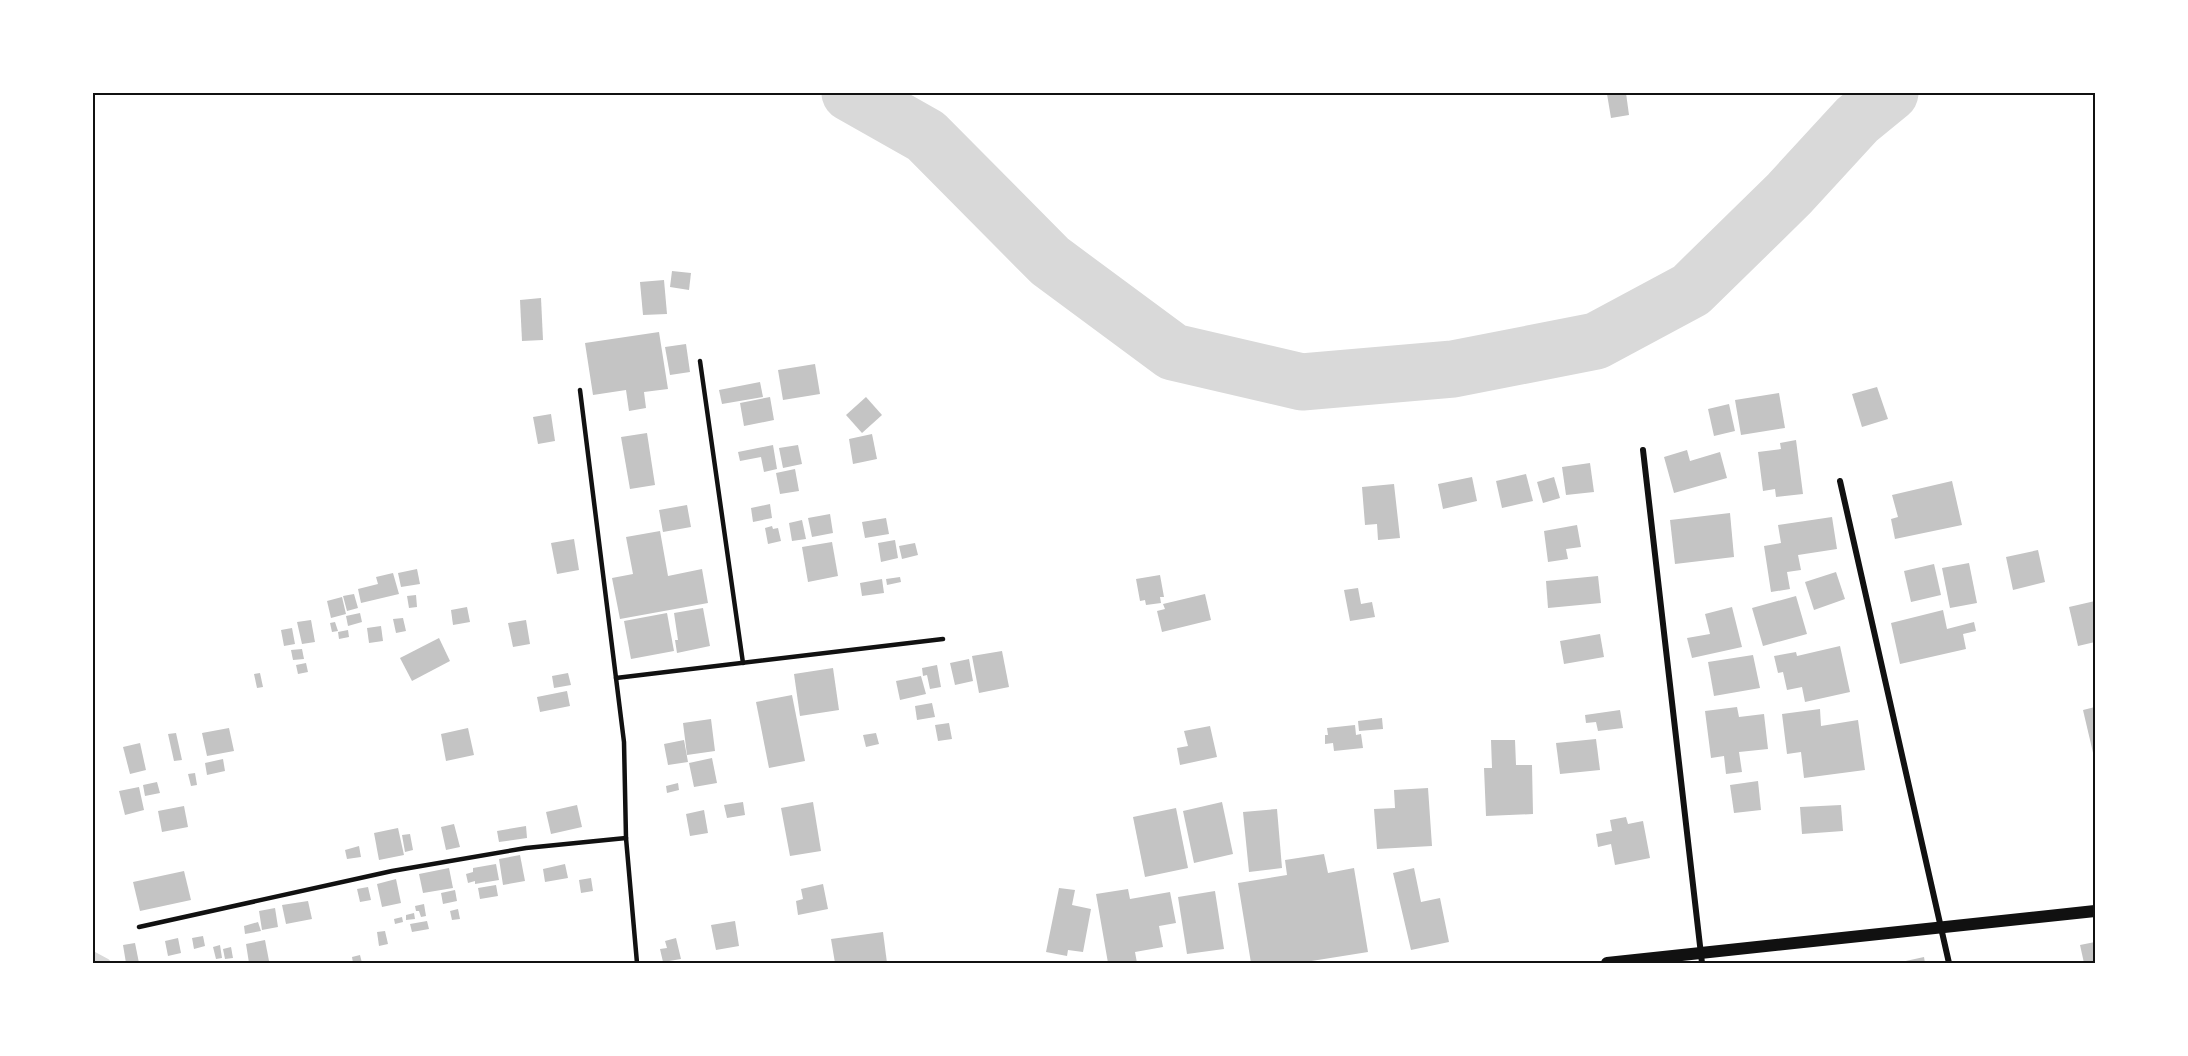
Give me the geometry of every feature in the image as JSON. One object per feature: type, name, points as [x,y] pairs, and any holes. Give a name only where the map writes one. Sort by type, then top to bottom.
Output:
[{"type":"main road","points":[[1607,963],[1701,958],[2095,911]]},
{"type":"street","points":[[1643,450],[1701,958]]},
{"type":"street","points":[[1840,481],[1948,963]]},
{"type":"lane","points":[[700,361],[743,663]]},
{"type":"lane","points":[[580,390],[624,742],[626,838],[637,963]]},
{"type":"lane","points":[[616,678],[942,639]]},
{"type":"lane","points":[[139,927],[392,871],[526,848],[626,838]]},
{"type":"building","points":[[1626,93],[1629,115],[1611,118],[1607,94]]},
{"type":"building","points":[[672,271],[691,273],[689,290],[670,287]]},
{"type":"building","points":[[664,280],[667,314],[643,315],[640,282]]},
{"type":"building","points":[[541,298],[543,340],[522,341],[520,300]]},
{"type":"building","points":[[659,332],[668,389],[644,392],[646,408],[629,411],[626,390],[593,395],[585,343]]},
{"type":"building","points":[[686,344],[690,372],[670,375],[665,347]]},
{"type":"building","points":[[815,364],[820,394],[783,400],[778,370]]},
{"type":"building","points":[[760,382],[763,397],[722,404],[719,390]]},
{"type":"building","points":[[1877,387],[1888,419],[1862,427],[1852,394]]},
{"type":"building","points":[[1779,393],[1785,428],[1741,435],[1735,400]]},
{"type":"building","points":[[770,397],[774,420],[744,426],[740,403]]},
{"type":"building","points":[[866,397],[882,415],[862,433],[846,415]]},
{"type":"building","points":[[1729,404],[1735,431],[1714,436],[1708,409]]},
{"type":"building","points":[[551,414],[555,441],[538,444],[533,417]]},
{"type":"building","points":[[647,433],[655,485],[630,489],[621,437]]},
{"type":"building","points":[[872,434],[877,459],[853,464],[849,439]]},
{"type":"building","points":[[1796,440],[1803,494],[1776,497],[1775,489],[1763,491],[1758,452],[1781,449],[1780,443]]},
{"type":"building","points":[[773,445],[777,469],[764,472],[761,457],[740,461],[738,452]]},
{"type":"building","points":[[798,445],[802,464],[783,468],[779,448]]},
{"type":"building","points":[[1687,450],[1690,461],[1720,452],[1727,478],[1674,493],[1664,457]]},
{"type":"building","points":[[1590,463],[1594,492],[1566,495],[1562,467]]},
{"type":"building","points":[[795,469],[799,491],[780,494],[776,473]]},
{"type":"building","points":[[1526,474],[1533,501],[1502,508],[1496,481]]},
{"type":"building","points":[[1472,477],[1477,501],[1443,509],[1438,484]]},
{"type":"building","points":[[1554,477],[1560,498],[1543,503],[1537,482]]},
{"type":"building","points":[[1952,481],[1962,525],[1895,539],[1891,519],[1898,517],[1892,495]]},
{"type":"building","points":[[1394,484],[1400,538],[1378,540],[1377,524],[1365,525],[1362,487]]},
{"type":"building","points":[[770,504],[772,518],[753,522],[751,508]]},
{"type":"building","points":[[687,505],[691,527],[663,532],[659,510]]},
{"type":"building","points":[[1730,513],[1734,557],[1675,564],[1670,520]]},
{"type":"building","points":[[830,514],[833,533],[812,537],[808,518]]},
{"type":"building","points":[[1832,517],[1837,549],[1798,555],[1801,570],[1787,572],[1790,589],[1771,592],[1764,546],[1781,543],[1778,525]]},
{"type":"building","points":[[886,518],[889,534],[865,538],[862,522]]},
{"type":"building","points":[[802,520],[806,539],[792,541],[789,523]]},
{"type":"building","points":[[1577,525],[1581,547],[1566,549],[1568,559],[1548,562],[1544,531]]},
{"type":"building","points":[[772,526],[773,529],[778,528],[781,541],[768,544],[765,528]]},
{"type":"building","points":[[660,531],[668,576],[702,569],[708,603],[620,619],[612,578],[633,574],[626,537]]},
{"type":"building","points":[[574,539],[579,570],[557,574],[551,543]]},
{"type":"building","points":[[895,540],[898,558],[881,562],[878,543]]},
{"type":"building","points":[[832,542],[838,576],[808,582],[802,547]]},
{"type":"building","points":[[915,543],[918,555],[902,559],[899,546]]},
{"type":"building","points":[[2038,550],[2045,582],[2013,590],[2006,557]]},
{"type":"building","points":[[1969,563],[1977,603],[1950,608],[1942,568]]},
{"type":"building","points":[[1934,564],[1941,595],[1911,602],[1904,571]]},
{"type":"building","points":[[417,569],[420,584],[401,587],[398,573]]},
{"type":"building","points":[[1836,572],[1845,599],[1814,610],[1805,582]]},
{"type":"building","points":[[393,573],[399,594],[361,603],[358,589],[378,584],[376,577]]},
{"type":"building","points":[[1160,575],[1164,597],[1160,597],[1161,603],[1146,605],[1145,600],[1140,601],[1136,579]]},
{"type":"building","points":[[1598,576],[1601,603],[1548,608],[1546,581]]},
{"type":"building","points":[[900,577],[901,582],[887,585],[886,579]]},
{"type":"building","points":[[882,579],[884,593],[862,596],[860,583]]},
{"type":"building","points":[[1358,588],[1361,604],[1372,602],[1375,617],[1350,621],[1344,590]]},
{"type":"building","points":[[354,594],[358,608],[347,611],[343,596]]},
{"type":"building","points":[[1205,594],[1211,620],[1162,632],[1157,611],[1165,609],[1163,604]]},
{"type":"building","points":[[416,595],[417,607],[409,608],[407,596]]},
{"type":"building","points":[[1796,596],[1807,634],[1763,646],[1752,608]]},
{"type":"building","points":[[342,597],[346,614],[331,618],[327,601]]},
{"type":"building","points":[[2095,601],[2095,642],[2078,646],[2069,607]]},
{"type":"building","points":[[467,607],[470,622],[453,625],[451,610]]},
{"type":"building","points":[[1732,607],[1742,647],[1692,658],[1687,638],[1710,634],[1705,614]]},
{"type":"building","points":[[703,608],[710,646],[677,653],[675,640],[678,640],[674,613]]},
{"type":"building","points":[[1943,610],[1947,629],[1974,622],[1976,631],[1963,634],[1966,649],[1900,664],[1891,623]]},
{"type":"building","points":[[360,613],[362,622],[348,626],[346,616]]},
{"type":"building","points":[[667,613],[674,651],[631,659],[624,621]]},
{"type":"building","points":[[403,618],[406,631],[396,633],[393,619]]},
{"type":"building","points":[[311,620],[315,642],[302,644],[297,622]]},
{"type":"building","points":[[526,620],[530,644],[513,647],[508,623]]},
{"type":"building","points":[[335,622],[338,631],[332,632],[330,623]]},
{"type":"building","points":[[381,626],[383,641],[369,643],[367,628]]},
{"type":"building","points":[[292,628],[295,644],[284,646],[281,630]]},
{"type":"building","points":[[348,630],[349,637],[339,639],[338,632]]},
{"type":"building","points":[[1600,634],[1604,657],[1564,664],[1560,641]]},
{"type":"building","points":[[439,638],[450,661],[412,681],[400,658]]},
{"type":"building","points":[[1840,646],[1850,692],[1805,702],[1802,687],[1787,690],[1783,672],[1778,673],[1774,656],[1796,652],[1797,656]]},
{"type":"building","points":[[302,649],[304,659],[293,660],[291,650]]},
{"type":"building","points":[[1002,651],[1009,687],[979,693],[972,656]]},
{"type":"building","points":[[1753,655],[1760,688],[1714,696],[1708,662]]},
{"type":"building","points":[[969,659],[973,681],[955,685],[950,663]]},
{"type":"building","points":[[306,663],[308,672],[298,674],[296,665]]},
{"type":"building","points":[[937,665],[941,687],[930,689],[927,675],[923,676],[922,668]]},
{"type":"building","points":[[833,668],[839,710],[800,716],[794,674]]},
{"type":"building","points":[[260,673],[263,687],[257,688],[254,674]]},
{"type":"building","points":[[568,673],[571,685],[554,688],[552,676]]},
{"type":"building","points":[[921,676],[926,694],[900,700],[896,681]]},
{"type":"building","points":[[567,691],[570,706],[540,712],[537,697]]},
{"type":"building","points":[[792,695],[805,761],[769,768],[756,702]]},
{"type":"building","points":[[932,703],[935,717],[917,720],[915,706]]},
{"type":"building","points":[[1737,707],[1739,717],[1764,714],[1768,749],[1739,752],[1742,772],[1726,774],[1724,756],[1711,758],[1705,711]]},
{"type":"building","points":[[2095,707],[2095,757],[2094,757],[2083,710]]},
{"type":"building","points":[[1820,709],[1821,726],[1858,720],[1865,770],[1804,778],[1801,752],[1787,754],[1782,714]]},
{"type":"building","points":[[1620,710],[1623,728],[1598,731],[1596,722],[1586,723],[1585,715]]},
{"type":"building","points":[[1382,718],[1383,729],[1359,731],[1358,721]]},
{"type":"building","points":[[711,719],[715,751],[687,755],[683,723]]},
{"type":"building","points":[[949,723],[952,739],[938,741],[935,725]]},
{"type":"building","points":[[1355,725],[1356,735],[1361,734],[1363,748],[1334,751],[1333,743],[1325,744],[1325,735],[1328,735],[1327,728]]},
{"type":"building","points":[[1210,726],[1217,757],[1180,765],[1177,748],[1188,746],[1184,731]]},
{"type":"building","points":[[229,728],[234,751],[207,756],[202,733]]},
{"type":"building","points":[[468,728],[474,755],[446,761],[441,734]]},
{"type":"building","points":[[176,733],[182,760],[174,761],[168,734]]},
{"type":"building","points":[[876,733],[879,744],[866,747],[863,735]]},
{"type":"building","points":[[1596,739],[1600,770],[1560,774],[1556,743]]},
{"type":"building","points":[[684,740],[688,762],[668,765],[664,744]]},
{"type":"building","points":[[1491,740],[1515,740],[1516,765],[1532,765],[1533,814],[1486,816],[1484,768],[1492,768]]},
{"type":"building","points":[[140,743],[146,770],[130,774],[123,747]]},
{"type":"building","points":[[712,758],[717,783],[694,787],[689,763]]},
{"type":"building","points":[[223,759],[225,771],[207,775],[205,763]]},
{"type":"building","points":[[195,773],[197,785],[191,786],[188,774]]},
{"type":"building","points":[[1758,781],[1761,810],[1734,813],[1730,785]]},
{"type":"building","points":[[157,782],[160,793],[145,796],[143,785]]},
{"type":"building","points":[[678,783],[679,790],[667,793],[666,786]]},
{"type":"building","points":[[139,787],[144,810],[125,815],[119,791]]},
{"type":"building","points":[[1428,788],[1432,846],[1377,849],[1374,809],[1395,808],[1394,790]]},
{"type":"building","points":[[743,802],[745,815],[727,818],[724,805]]},
{"type":"building","points":[[813,802],[821,851],[790,856],[781,808]]},
{"type":"building","points":[[1222,802],[1233,854],[1194,863],[1183,811]]},
{"type":"building","points":[[577,805],[582,827],[551,834],[546,812]]},
{"type":"building","points":[[1841,805],[1843,831],[1802,834],[1800,807]]},
{"type":"building","points":[[184,806],[188,827],[162,832],[158,811]]},
{"type":"building","points":[[1176,808],[1188,868],[1145,877],[1133,817]]},
{"type":"building","points":[[1277,809],[1282,868],[1249,872],[1243,812]]},
{"type":"building","points":[[704,810],[708,833],[690,836],[686,814]]},
{"type":"building","points":[[1626,817],[1628,824],[1643,821],[1650,858],[1615,865],[1611,844],[1598,847],[1596,834],[1612,831],[1610,820]]},
{"type":"building","points":[[454,824],[460,847],[446,850],[441,827]]},
{"type":"building","points":[[526,826],[527,838],[499,842],[497,831]]},
{"type":"building","points":[[398,828],[404,855],[379,860],[374,833]]},
{"type":"building","points":[[410,834],[413,850],[405,852],[402,835]]},
{"type":"building","points":[[359,846],[361,857],[347,859],[345,850]]},
{"type":"building","points":[[1324,854],[1328,873],[1354,868],[1368,952],[1299,963],[1251,963],[1238,883],[1287,875],[1285,860]]},
{"type":"building","points":[[520,855],[525,881],[503,885],[499,859]]},
{"type":"building","points":[[496,864],[499,880],[468,883],[466,874],[473,872],[473,868]]},
{"type":"building","points":[[565,864],[568,878],[545,882],[543,869]]},
{"type":"building","points":[[449,868],[453,888],[423,893],[419,874]]},
{"type":"building","points":[[1414,868],[1421,902],[1440,898],[1449,942],[1411,950],[1393,873]]},
{"type":"building","points":[[184,871],[191,900],[140,911],[133,882]]},
{"type":"building","points":[[591,878],[593,891],[581,893],[579,880]]},
{"type":"building","points":[[396,879],[401,903],[382,907],[377,884]]},
{"type":"building","points":[[823,884],[828,909],[798,915],[796,901],[803,899],[801,889]]},
{"type":"building","points":[[496,885],[498,896],[480,899],[478,888]]},
{"type":"building","points":[[368,887],[371,900],[360,902],[357,889]]},
{"type":"building","points":[[1059,888],[1075,890],[1072,905],[1091,909],[1083,952],[1068,950],[1067,956],[1046,952]]},
{"type":"building","points":[[1128,889],[1130,899],[1170,892],[1176,923],[1159,926],[1163,947],[1135,952],[1137,963],[1108,963],[1096,894]]},
{"type":"building","points":[[455,890],[457,901],[443,904],[441,893]]},
{"type":"building","points":[[1215,891],[1224,949],[1187,954],[1178,897]]},
{"type":"building","points":[[308,901],[312,919],[286,924],[282,905]]},
{"type":"building","points":[[424,904],[426,916],[421,917],[415,906]]},
{"type":"building","points":[[275,908],[278,927],[262,930],[259,911]]},
{"type":"building","points":[[458,909],[460,919],[452,920],[450,911]]},
{"type":"building","points":[[414,913],[415,919],[406,920],[406,915]]},
{"type":"building","points":[[402,917],[403,922],[395,924],[394,919]]},
{"type":"building","points":[[427,921],[429,929],[412,932],[410,924]]},
{"type":"building","points":[[735,921],[739,946],[716,950],[711,925]]},
{"type":"building","points":[[258,922],[261,931],[245,934],[244,926]]},
{"type":"building","points":[[385,931],[388,944],[379,946],[377,932]]},
{"type":"building","points":[[883,932],[887,963],[835,963],[831,939]]},
{"type":"building","points":[[203,936],[205,946],[194,949],[192,938]]},
{"type":"building","points":[[178,938],[181,953],[168,956],[165,941]]},
{"type":"building","points":[[676,938],[681,959],[663,962],[660,949],[667,948],[665,941]]},
{"type":"building","points":[[265,940],[269,961],[249,963],[246,944]]},
{"type":"building","points":[[2095,942],[2095,963],[2084,963],[2080,945]]},
{"type":"building","points":[[135,943],[139,963],[126,963],[123,945]]},
{"type":"building","points":[[220,945],[222,958],[216,959],[213,947]]},
{"type":"building","points":[[231,947],[233,958],[225,959],[223,949]]},
{"type":"building","points":[[360,955],[362,963],[353,963],[352,957]]},
{"type":"building","points":[[1924,957],[1925,963],[1901,963],[1901,962]]},
{"type":"waterway","points":[[850,93],[926,136],[1050,261],[1173,352],[1302,382],[1453,369],[1596,341],[1691,290],[1789,194],[1857,120],[1890,93]]},
{"type":"waterway","points":[[93,956],[106,963]]}]
